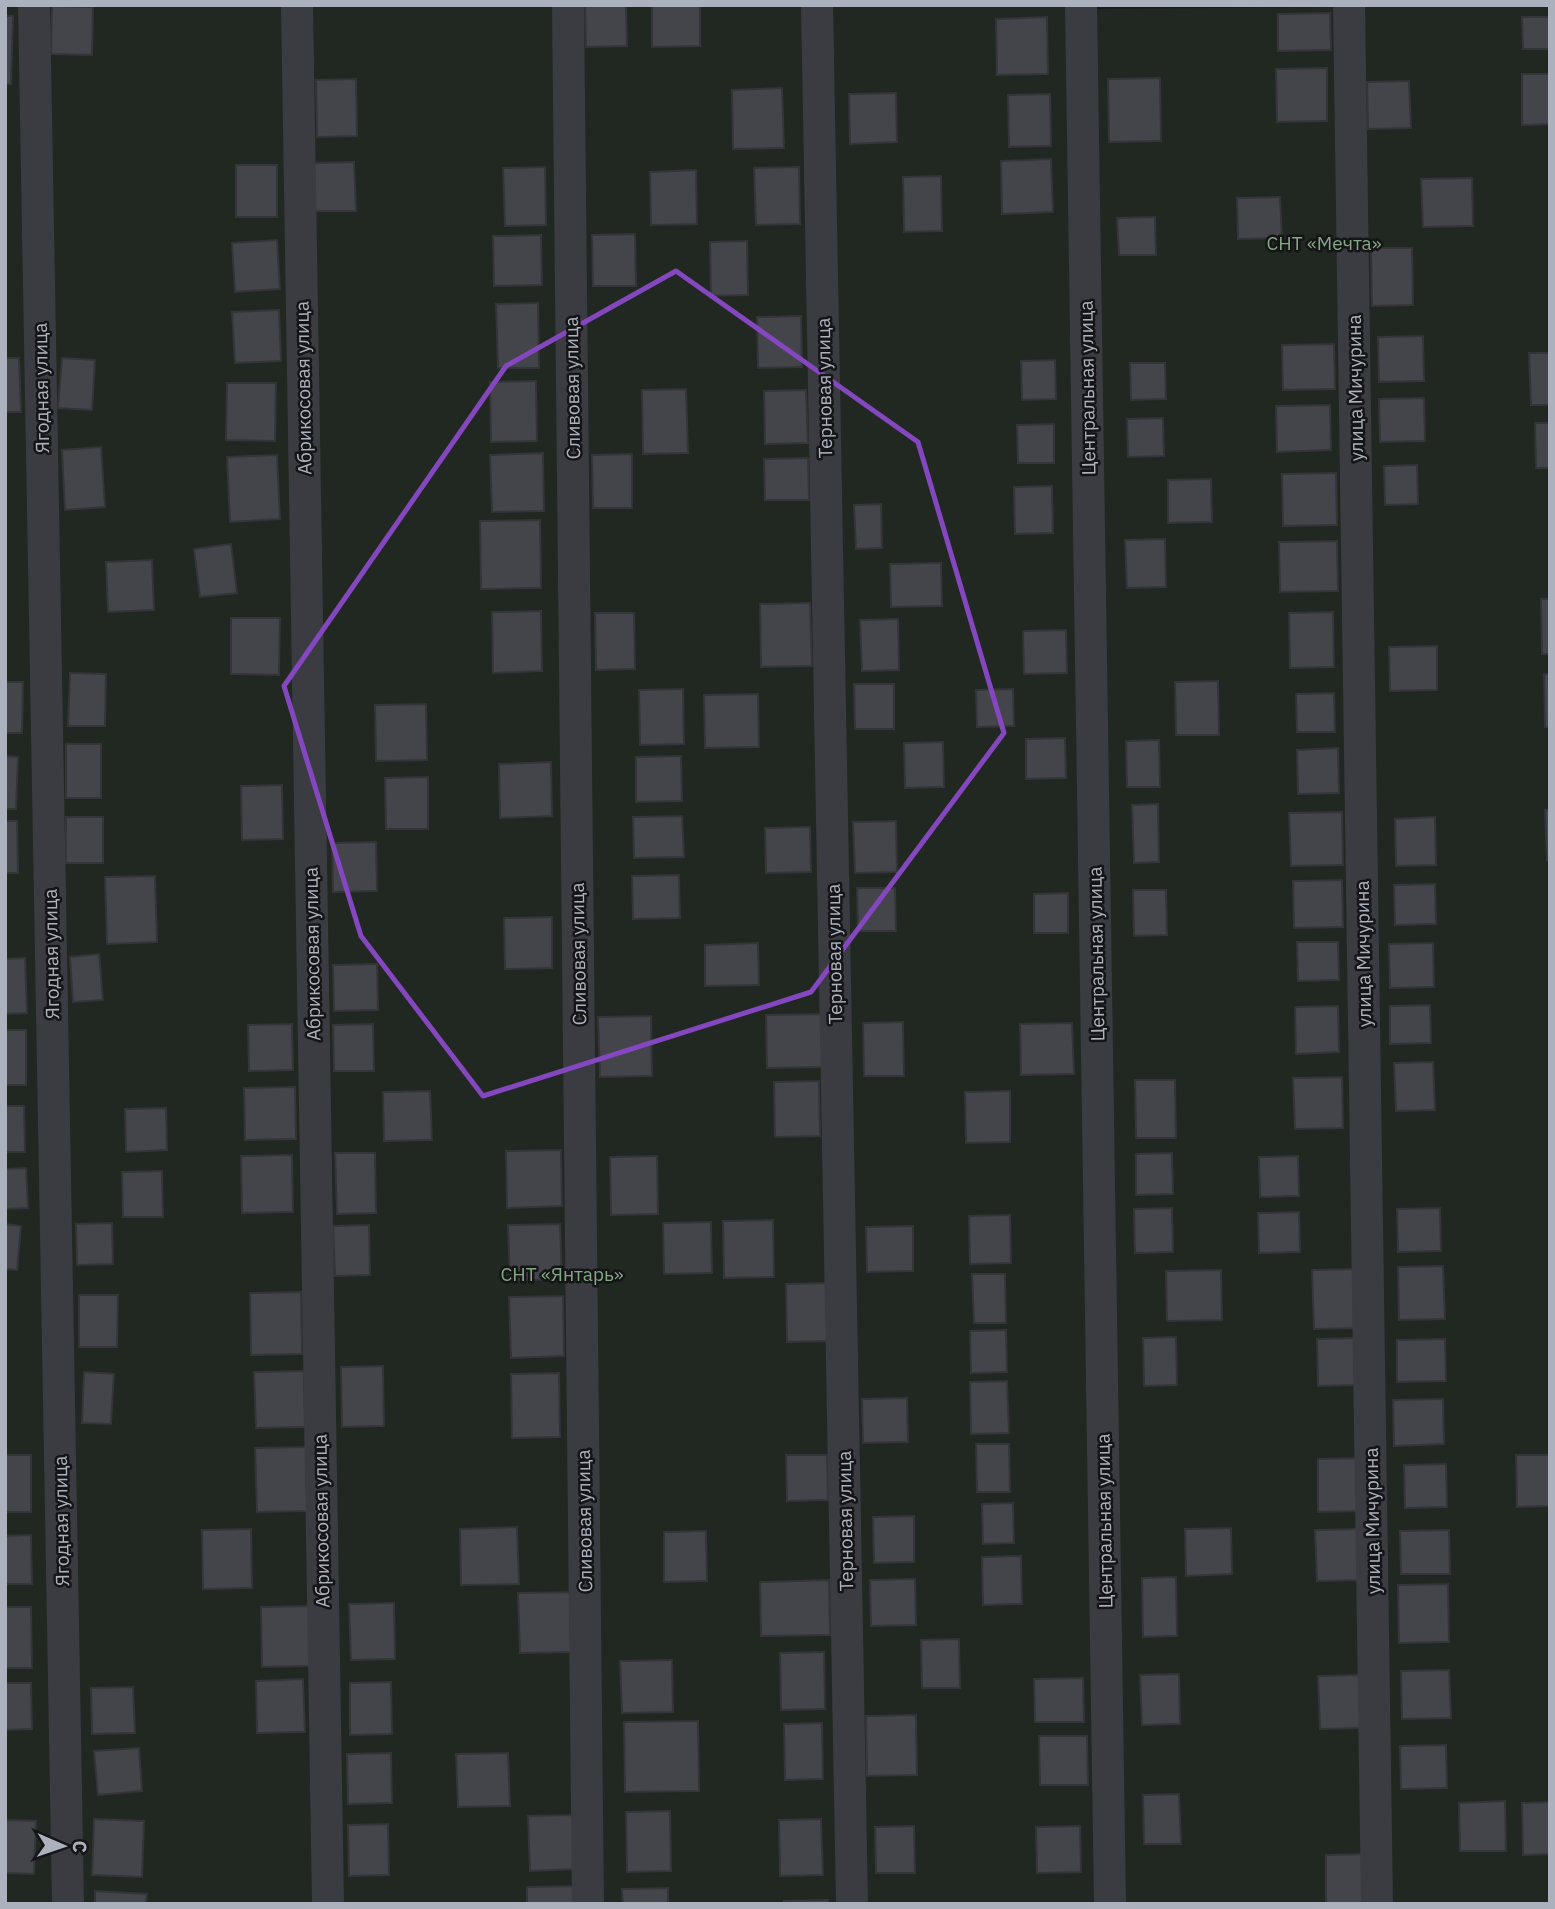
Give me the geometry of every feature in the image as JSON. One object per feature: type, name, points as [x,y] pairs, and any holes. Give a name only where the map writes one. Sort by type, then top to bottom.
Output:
[{"type":"street","name":"Ягодная улица","points":[[34,5],[68,1904]]},
{"type":"street","name":"Абрикосовая улица","points":[[297,5],[328,1904]]},
{"type":"street","name":"Сливовая улица","points":[[568,5],[588,1904]]},
{"type":"street","name":"Терновая улица","points":[[817,5],[852,1904]]},
{"type":"street","name":"Центральная улица","points":[[1081,5],[1110,1904]]},
{"type":"street","name":"улица Мичурина","points":[[1349,5],[1377,1904]]},
{"type":"highlighted area","points":[[676,271],[918,442],[1004,733],[811,992],[483,1096],[361,936],[284,686],[506,366]]},
{"type":"green space","name":"СНТ «Янтарь»","points":[[5,5],[1093,5],[1094,9],[1550,5],[1550,1904],[5,1904]]},
{"type":"building","points":[[585,5],[626,5],[627,46],[586,47]]},
{"type":"building","points":[[652,5],[700,5],[700,46],[652,47]]},
{"type":"building","points":[[52,6],[93,7],[92,55],[51,54]]},
{"type":"building","points":[[1330,13],[1331,50],[1278,51],[1278,14]]},
{"type":"building","points":[[5,16],[13,16],[11,84],[5,84]]},
{"type":"building","points":[[1047,17],[1048,74],[997,75],[996,19]]},
{"type":"building","points":[[1522,17],[1550,17],[1550,49],[1523,49]]},
{"type":"building","points":[[1327,68],[1327,121],[1277,122],[1276,69]]},
{"type":"building","points":[[1522,74],[1550,74],[1550,124],[1522,125]]},
{"type":"building","points":[[1160,78],[1161,141],[1109,142],[1108,79]]},
{"type":"building","points":[[356,79],[357,136],[317,137],[316,80]]},
{"type":"building","points":[[1409,81],[1411,128],[1368,129],[1367,82]]},
{"type":"building","points":[[782,88],[784,148],[733,149],[732,90]]},
{"type":"building","points":[[896,93],[897,142],[850,144],[849,94]]},
{"type":"building","points":[[1050,94],[1051,146],[1009,147],[1008,95]]},
{"type":"building","points":[[1051,159],[1053,212],[1002,214],[1001,161]]},
{"type":"building","points":[[354,162],[356,211],[315,211],[314,163]]},
{"type":"building","points":[[236,165],[277,165],[277,217],[236,217]]},
{"type":"building","points":[[545,167],[546,225],[505,226],[503,168]]},
{"type":"building","points":[[799,167],[800,224],[756,225],[754,168]]},
{"type":"building","points":[[696,170],[697,224],[651,225],[650,172]]},
{"type":"building","points":[[941,176],[942,231],[904,232],[903,177]]},
{"type":"building","points":[[1472,178],[1473,226],[1423,227],[1421,179]]},
{"type":"building","points":[[1280,197],[1282,238],[1238,239],[1237,198]]},
{"type":"building","points":[[1155,217],[1156,255],[1119,255],[1117,218]]},
{"type":"building","points":[[635,234],[636,286],[593,286],[592,235]]},
{"type":"building","points":[[541,235],[542,285],[494,286],[493,236]]},
{"type":"building","points":[[277,240],[280,289],[235,292],[232,243]]},
{"type":"building","points":[[747,241],[748,295],[711,296],[710,242]]},
{"type":"building","points":[[1371,248],[1412,248],[1413,305],[1372,306]]},
{"type":"building","points":[[538,303],[539,368],[498,368],[496,304]]},
{"type":"building","points":[[279,310],[281,361],[235,363],[232,312]]},
{"type":"building","points":[[801,316],[802,367],[758,368],[757,317]]},
{"type":"building","points":[[1423,336],[1424,381],[1379,382],[1378,337]]},
{"type":"building","points":[[1334,344],[1335,389],[1283,390],[1282,345]]},
{"type":"building","points":[[1529,353],[1550,353],[1550,405],[1531,405]]},
{"type":"building","points":[[5,358],[19,358],[21,412],[5,412]]},
{"type":"building","points":[[62,358],[95,360],[92,410],[58,408]]},
{"type":"building","points":[[1055,360],[1056,399],[1022,400],[1021,361]]},
{"type":"building","points":[[1130,363],[1165,363],[1166,399],[1131,400]]},
{"type":"building","points":[[536,381],[537,441],[491,442],[490,382]]},
{"type":"building","points":[[227,383],[276,383],[275,441],[226,440]]},
{"type":"building","points":[[686,389],[688,453],[643,454],[642,390]]},
{"type":"building","points":[[806,390],[808,443],[765,444],[764,391]]},
{"type":"building","points":[[1424,398],[1425,441],[1380,442],[1379,399]]},
{"type":"building","points":[[1330,405],[1331,450],[1277,452],[1276,406]]},
{"type":"building","points":[[1163,418],[1164,456],[1128,457],[1127,419]]},
{"type":"building","points":[[1535,423],[1550,423],[1550,468],[1536,468]]},
{"type":"building","points":[[1054,424],[1054,463],[1018,463],[1017,425]]},
{"type":"building","points":[[101,447],[105,507],[65,510],[62,450]]},
{"type":"building","points":[[543,453],[544,511],[492,512],[490,455]]},
{"type":"building","points":[[632,454],[632,508],[593,508],[592,455]]},
{"type":"building","points":[[277,455],[280,519],[230,522],[227,457]]},
{"type":"building","points":[[808,458],[809,500],[765,500],[764,459]]},
{"type":"building","points":[[1417,465],[1418,504],[1385,505],[1384,466]]},
{"type":"building","points":[[1336,473],[1337,525],[1283,526],[1282,474]]},
{"type":"building","points":[[1211,479],[1212,522],[1168,523],[1168,480]]},
{"type":"building","points":[[1052,486],[1053,533],[1015,534],[1014,487]]},
{"type":"building","points":[[881,504],[882,548],[856,549],[854,505]]},
{"type":"building","points":[[540,520],[541,588],[481,589],[480,521]]},
{"type":"building","points":[[1165,539],[1166,587],[1127,588],[1125,540]]},
{"type":"building","points":[[1337,541],[1338,591],[1280,592],[1279,542]]},
{"type":"building","points":[[231,544],[237,593],[200,597],[194,549]]},
{"type":"building","points":[[152,560],[154,610],[108,612],[106,562]]},
{"type":"building","points":[[941,563],[942,606],[891,607],[890,564]]},
{"type":"building","points":[[1541,599],[1550,599],[1550,654],[1542,654]]},
{"type":"building","points":[[810,603],[812,666],[761,667],[760,604]]},
{"type":"building","points":[[541,611],[542,671],[493,673],[492,612]]},
{"type":"building","points":[[1333,612],[1334,667],[1290,668],[1289,613]]},
{"type":"building","points":[[595,613],[634,613],[635,669],[596,670]]},
{"type":"building","points":[[231,618],[280,618],[279,675],[231,674]]},
{"type":"building","points":[[898,619],[899,670],[862,671],[860,620]]},
{"type":"building","points":[[1066,630],[1067,673],[1024,674],[1023,631]]},
{"type":"building","points":[[1437,646],[1437,690],[1390,691],[1389,647]]},
{"type":"building","points":[[70,673],[106,674],[105,726],[68,726]]},
{"type":"building","points":[[1544,674],[1550,674],[1550,727],[1545,727]]},
{"type":"building","points":[[1218,681],[1219,735],[1176,735],[1175,682]]},
{"type":"building","points":[[5,682],[23,682],[22,733],[5,733]]},
{"type":"building","points":[[854,684],[894,684],[894,729],[855,729]]},
{"type":"building","points":[[683,689],[684,744],[640,745],[639,690]]},
{"type":"building","points":[[1013,689],[1014,726],[977,727],[976,690]]},
{"type":"building","points":[[1334,693],[1335,732],[1297,732],[1296,694]]},
{"type":"building","points":[[758,694],[759,747],[705,748],[704,695]]},
{"type":"building","points":[[426,704],[427,760],[376,761],[375,705]]},
{"type":"building","points":[[1065,738],[1066,778],[1026,779],[1026,739]]},
{"type":"building","points":[[1159,740],[1160,787],[1127,787],[1126,741]]},
{"type":"building","points":[[943,742],[944,787],[905,788],[904,743]]},
{"type":"building","points":[[66,744],[101,744],[101,798],[66,798]]},
{"type":"building","points":[[1338,748],[1339,793],[1298,794],[1297,750]]},
{"type":"building","points":[[5,756],[18,757],[16,809],[5,809]]},
{"type":"building","points":[[681,756],[682,801],[636,802],[636,757]]},
{"type":"building","points":[[551,762],[552,816],[500,818],[499,764]]},
{"type":"building","points":[[428,777],[428,829],[386,829],[385,778]]},
{"type":"building","points":[[282,785],[283,839],[242,840],[241,786]]},
{"type":"building","points":[[1158,804],[1159,862],[1134,863],[1132,805]]},
{"type":"building","points":[[1545,810],[1550,810],[1550,860],[1547,860]]},
{"type":"building","points":[[1342,812],[1343,865],[1291,866],[1289,813]]},
{"type":"building","points":[[682,816],[684,857],[634,858],[633,817]]},
{"type":"building","points":[[66,817],[103,817],[103,863],[66,863]]},
{"type":"building","points":[[1435,817],[1436,865],[1396,866],[1395,819]]},
{"type":"building","points":[[5,821],[17,821],[18,873],[5,873]]},
{"type":"building","points":[[896,821],[897,872],[855,873],[853,822]]},
{"type":"building","points":[[810,827],[811,872],[766,873],[765,828]]},
{"type":"building","points":[[376,842],[377,891],[333,892],[332,843]]},
{"type":"building","points":[[679,875],[680,918],[633,919],[632,876]]},
{"type":"building","points":[[155,876],[157,942],[107,944],[105,877]]},
{"type":"building","points":[[1342,880],[1343,927],[1294,928],[1293,881]]},
{"type":"building","points":[[1435,884],[1436,924],[1395,925],[1394,885]]},
{"type":"building","points":[[857,888],[895,888],[896,931],[858,931]]},
{"type":"building","points":[[1133,890],[1166,890],[1167,935],[1134,936]]},
{"type":"building","points":[[1068,893],[1068,933],[1034,933],[1034,894]]},
{"type":"building","points":[[552,917],[552,968],[505,969],[504,918]]},
{"type":"building","points":[[1297,942],[1338,942],[1339,980],[1298,981]]},
{"type":"building","points":[[758,943],[759,985],[705,986],[705,945]]},
{"type":"building","points":[[1433,943],[1434,987],[1390,988],[1389,944]]},
{"type":"building","points":[[99,954],[103,1000],[73,1002],[70,957]]},
{"type":"building","points":[[25,958],[27,1013],[5,1014],[5,959]]},
{"type":"building","points":[[377,964],[378,1010],[334,1011],[333,965]]},
{"type":"building","points":[[1430,1005],[1431,1043],[1390,1044],[1390,1006]]},
{"type":"building","points":[[1338,1006],[1339,1052],[1296,1054],[1295,1007]]},
{"type":"building","points":[[824,1014],[826,1067],[767,1068],[766,1015]]},
{"type":"building","points":[[651,1016],[652,1076],[600,1077],[598,1017]]},
{"type":"building","points":[[903,1022],[904,1076],[864,1076],[863,1023]]},
{"type":"building","points":[[1072,1023],[1074,1074],[1021,1075],[1020,1024]]},
{"type":"building","points":[[292,1024],[293,1070],[249,1071],[248,1025]]},
{"type":"building","points":[[373,1024],[374,1071],[334,1071],[333,1025]]},
{"type":"building","points":[[5,1030],[26,1030],[26,1085],[5,1085]]},
{"type":"building","points":[[1433,1062],[1435,1110],[1396,1111],[1394,1063]]},
{"type":"building","points":[[1342,1077],[1343,1128],[1295,1129],[1293,1078]]},
{"type":"building","points":[[1135,1080],[1175,1080],[1176,1138],[1136,1138]]},
{"type":"building","points":[[819,1081],[820,1136],[775,1137],[774,1082]]},
{"type":"building","points":[[295,1087],[296,1139],[245,1140],[244,1088]]},
{"type":"building","points":[[430,1091],[432,1140],[384,1141],[383,1092]]},
{"type":"building","points":[[1010,1091],[1010,1142],[966,1143],[965,1092]]},
{"type":"building","points":[[5,1106],[24,1106],[25,1152],[5,1152]]},
{"type":"building","points":[[166,1108],[167,1150],[126,1152],[125,1109]]},
{"type":"building","points":[[561,1150],[562,1206],[507,1208],[506,1151]]},
{"type":"building","points":[[335,1153],[375,1153],[376,1213],[337,1214]]},
{"type":"building","points":[[1172,1153],[1173,1194],[1136,1195],[1136,1154]]},
{"type":"building","points":[[292,1155],[293,1212],[242,1213],[241,1156]]},
{"type":"building","points":[[657,1156],[658,1214],[611,1215],[610,1157]]},
{"type":"building","points":[[1298,1156],[1299,1196],[1260,1197],[1259,1157]]},
{"type":"building","points":[[26,1168],[28,1208],[5,1209],[5,1169]]},
{"type":"building","points":[[162,1171],[163,1217],[123,1217],[122,1172]]},
{"type":"building","points":[[1172,1208],[1173,1252],[1135,1253],[1134,1209]]},
{"type":"building","points":[[1440,1208],[1441,1251],[1398,1252],[1397,1209]]},
{"type":"building","points":[[1299,1212],[1300,1252],[1259,1253],[1258,1213]]},
{"type":"building","points":[[1010,1215],[1011,1263],[970,1264],[969,1216]]},
{"type":"building","points":[[773,1220],[774,1277],[724,1278],[723,1221]]},
{"type":"building","points":[[711,1222],[712,1273],[664,1274],[663,1223]]},
{"type":"building","points":[[112,1223],[113,1264],[77,1265],[76,1224]]},
{"type":"building","points":[[5,1224],[21,1226],[17,1270],[5,1269]]},
{"type":"building","points":[[560,1224],[562,1279],[510,1281],[508,1225]]},
{"type":"building","points":[[369,1225],[370,1275],[335,1276],[333,1226]]},
{"type":"building","points":[[913,1226],[913,1271],[867,1272],[866,1227]]},
{"type":"building","points":[[1443,1266],[1445,1319],[1399,1320],[1398,1267]]},
{"type":"building","points":[[1358,1269],[1359,1328],[1314,1329],[1312,1270]]},
{"type":"building","points":[[1221,1270],[1222,1320],[1167,1321],[1166,1271]]},
{"type":"building","points":[[972,1274],[1005,1274],[1006,1323],[974,1323]]},
{"type":"building","points":[[829,1283],[830,1341],[787,1342],[786,1284]]},
{"type":"building","points":[[301,1292],[302,1354],[251,1355],[250,1293]]},
{"type":"building","points":[[79,1295],[118,1295],[117,1347],[79,1347]]},
{"type":"building","points":[[563,1296],[564,1356],[511,1358],[509,1297]]},
{"type":"building","points":[[1006,1330],[1007,1372],[971,1373],[970,1331]]},
{"type":"building","points":[[1176,1337],[1177,1385],[1144,1386],[1143,1338]]},
{"type":"building","points":[[1354,1338],[1355,1385],[1318,1386],[1317,1339]]},
{"type":"building","points":[[1445,1339],[1446,1381],[1397,1382],[1397,1340]]},
{"type":"building","points":[[383,1366],[384,1426],[342,1427],[341,1367]]},
{"type":"building","points":[[304,1371],[305,1427],[256,1428],[254,1372]]},
{"type":"building","points":[[84,1372],[114,1374],[111,1424],[82,1423]]},
{"type":"building","points":[[559,1373],[560,1437],[512,1438],[511,1374]]},
{"type":"building","points":[[1007,1381],[1009,1433],[971,1434],[970,1382]]},
{"type":"building","points":[[907,1398],[908,1442],[863,1443],[862,1399]]},
{"type":"building","points":[[1443,1399],[1444,1444],[1394,1446],[1393,1400]]},
{"type":"building","points":[[976,1444],[1009,1444],[1010,1492],[977,1492]]},
{"type":"building","points":[[306,1447],[308,1511],[257,1512],[255,1448]]},
{"type":"building","points":[[5,1455],[31,1455],[31,1512],[5,1512]]},
{"type":"building","points":[[786,1455],[827,1455],[828,1500],[787,1501]]},
{"type":"building","points":[[1516,1455],[1550,1455],[1550,1506],[1517,1507]]},
{"type":"building","points":[[1363,1458],[1364,1511],[1318,1512],[1318,1459]]},
{"type":"building","points":[[1446,1464],[1447,1507],[1405,1508],[1404,1465]]},
{"type":"building","points":[[1013,1503],[1014,1543],[983,1544],[982,1504]]},
{"type":"building","points":[[914,1516],[914,1562],[874,1563],[873,1517]]},
{"type":"building","points":[[517,1527],[519,1584],[461,1585],[460,1529]]},
{"type":"building","points":[[1231,1528],[1232,1574],[1186,1576],[1185,1529]]},
{"type":"building","points":[[251,1529],[252,1588],[203,1589],[202,1530]]},
{"type":"building","points":[[1362,1529],[1363,1580],[1317,1581],[1315,1530]]},
{"type":"building","points":[[1449,1530],[1450,1574],[1401,1574],[1400,1531]]},
{"type":"building","points":[[706,1531],[707,1581],[664,1582],[664,1532]]},
{"type":"building","points":[[31,1535],[32,1584],[5,1584],[5,1536]]},
{"type":"building","points":[[1021,1556],[1022,1604],[983,1605],[982,1557]]},
{"type":"building","points":[[1176,1577],[1177,1636],[1143,1637],[1142,1578]]},
{"type":"building","points":[[915,1579],[916,1625],[871,1626],[870,1580]]},
{"type":"building","points":[[829,1580],[830,1635],[761,1636],[760,1582]]},
{"type":"building","points":[[1448,1584],[1449,1642],[1399,1643],[1398,1585]]},
{"type":"building","points":[[578,1592],[579,1652],[520,1653],[518,1593]]},
{"type":"building","points":[[394,1603],[395,1659],[351,1660],[349,1604]]},
{"type":"building","points":[[310,1606],[311,1666],[262,1667],[261,1607]]},
{"type":"building","points":[[5,1607],[31,1607],[32,1668],[5,1668]]},
{"type":"building","points":[[959,1639],[960,1688],[922,1688],[921,1640]]},
{"type":"building","points":[[824,1652],[825,1709],[781,1710],[780,1653]]},
{"type":"building","points":[[672,1660],[673,1712],[622,1713],[620,1661]]},
{"type":"building","points":[[1449,1670],[1451,1718],[1402,1719],[1401,1671]]},
{"type":"building","points":[[1179,1674],[1180,1724],[1142,1725],[1140,1675]]},
{"type":"building","points":[[1362,1675],[1363,1728],[1320,1729],[1318,1676]]},
{"type":"building","points":[[1083,1678],[1084,1722],[1035,1722],[1034,1679]]},
{"type":"building","points":[[303,1679],[305,1732],[257,1733],[256,1681]]},
{"type":"building","points":[[391,1682],[392,1734],[350,1735],[350,1683]]},
{"type":"building","points":[[5,1683],[31,1683],[32,1729],[5,1730]]},
{"type":"building","points":[[133,1687],[135,1733],[92,1734],[91,1688]]},
{"type":"building","points":[[916,1715],[917,1775],[867,1776],[866,1716]]},
{"type":"building","points":[[698,1721],[699,1791],[625,1792],[624,1722]]},
{"type":"building","points":[[822,1723],[823,1779],[785,1780],[784,1724]]},
{"type":"building","points":[[1039,1736],[1087,1736],[1088,1785],[1040,1785]]},
{"type":"building","points":[[1446,1745],[1447,1788],[1401,1789],[1400,1746]]},
{"type":"building","points":[[139,1748],[142,1791],[98,1795],[94,1751]]},
{"type":"building","points":[[391,1753],[392,1803],[348,1804],[347,1754]]},
{"type":"building","points":[[508,1753],[510,1806],[458,1807],[456,1754]]},
{"type":"building","points":[[1179,1794],[1181,1844],[1144,1844],[1143,1795]]},
{"type":"building","points":[[1505,1801],[1506,1851],[1460,1851],[1459,1803]]},
{"type":"building","points":[[1550,1802],[1550,1854],[1523,1855],[1522,1803]]},
{"type":"building","points":[[670,1811],[671,1871],[627,1872],[626,1812]]},
{"type":"building","points":[[574,1815],[576,1869],[530,1871],[528,1816]]},
{"type":"building","points":[[94,1819],[144,1821],[142,1877],[92,1875]]},
{"type":"building","points":[[821,1819],[823,1875],[780,1876],[779,1820]]},
{"type":"building","points":[[5,1820],[36,1821],[34,1874],[5,1873]]},
{"type":"building","points":[[388,1824],[389,1875],[349,1876],[348,1825]]},
{"type":"building","points":[[914,1826],[915,1873],[876,1873],[875,1827]]},
{"type":"building","points":[[1080,1826],[1081,1872],[1037,1873],[1036,1827]]},
{"type":"building","points":[[1370,1854],[1371,1904],[1326,1904],[1326,1855]]},
{"type":"building","points":[[577,1886],[577,1904],[527,1904],[527,1887]]},
{"type":"building","points":[[668,1888],[668,1904],[623,1904],[622,1889]]},
{"type":"building","points":[[95,1891],[147,1894],[146,1904],[95,1904]]},
{"type":"building","points":[[828,1900],[829,1904],[784,1904],[784,1901]]},
{"type":"park label","name":"СНТ «Мечта»","points":[[1324,243]]}]
